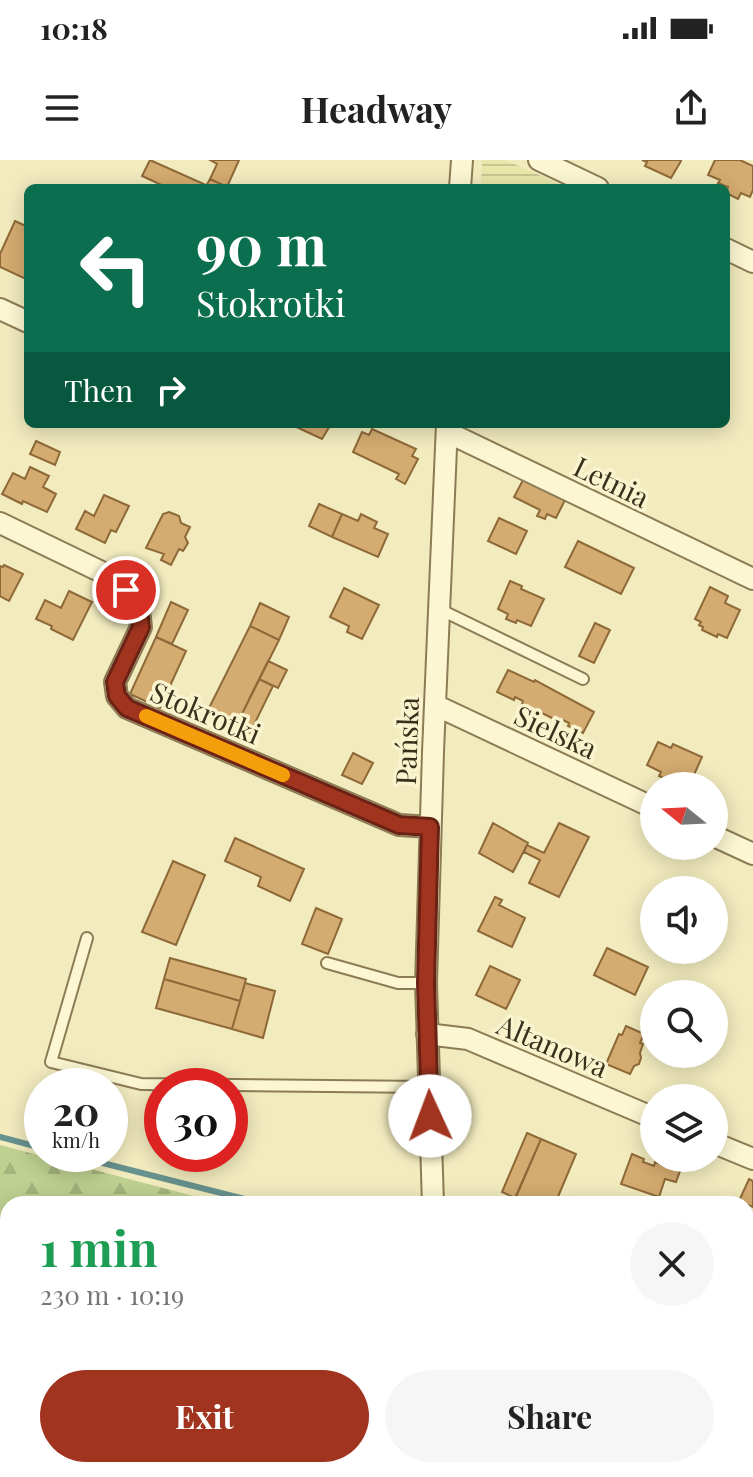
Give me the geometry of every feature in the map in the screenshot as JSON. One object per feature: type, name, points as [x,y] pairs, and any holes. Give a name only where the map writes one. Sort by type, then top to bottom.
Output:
[{"type":"street","points":[[460,184],[462,160]]},
{"type":"street","points":[[539,160],[590,184]]},
{"type":"street","points":[[730,251],[753,262]]},
{"type":"street","points":[[0,309],[24,320]]},
{"type":"street","name":"Letnia","points":[[447,428],[753,579]]},
{"type":"street","name":"Pańska","points":[[433,1196],[426,983],[447,428]]},
{"type":"street","name":"Stokrotki","points":[[0,523],[114,578],[138,602],[141,627],[115,682],[117,696],[127,708],[399,825],[430,827]]},
{"type":"street","name":"Sielska","points":[[435,705],[640,801]]},
{"type":"street","points":[[728,842],[753,854]]},
{"type":"street","name":"Altanowa","points":[[427,1034],[468,1039],[640,1112]]},
{"type":"street","points":[[728,1149],[753,1159]]},
{"type":"lane","points":[[439,609],[583,679]]},
{"type":"lane","points":[[87,938],[51,1062],[141,1084],[428,1087]]},
{"type":"lane","points":[[327,963],[398,983],[426,983]]},
{"type":"green space","points":[[482,160],[505,160],[559,184],[481,184]]},
{"type":"green space","points":[[0,1145],[24,1151],[24,1172],[103,1172],[194,1196],[0,1196]]},
{"type":"building","points":[[150,160],[204,184],[159,184],[142,176]]},
{"type":"building","points":[[210,160],[239,160],[228,184],[210,179],[217,164]]},
{"type":"building","points":[[642,160],[681,161],[671,178],[645,166],[647,162]]},
{"type":"building","points":[[715,160],[740,160],[753,166],[753,190],[750,197],[741,193],[738,199],[730,195],[730,184],[718,183],[720,180],[708,175]]},
{"type":"building","points":[[15,221],[24,225],[24,278],[0,267],[0,254]]},
{"type":"building","points":[[299,428],[329,428],[322,439]]},
{"type":"building","points":[[372,429],[416,449],[412,456],[418,459],[405,484],[396,479],[399,474],[353,452],[362,432],[369,435]]},
{"type":"building","points":[[36,441],[60,452],[55,465],[30,454]]},
{"type":"building","points":[[30,467],[49,476],[43,487],[56,494],[47,512],[2,494],[13,473],[25,479]]},
{"type":"building","points":[[523,480],[565,500],[556,518],[547,514],[545,519],[537,516],[540,510],[514,497]]},
{"type":"building","points":[[104,495],[129,506],[116,532],[111,530],[105,543],[76,529],[85,511],[94,516]]},
{"type":"building","points":[[319,504],[342,514],[332,537],[309,526]]},
{"type":"building","points":[[169,512],[179,516],[181,523],[190,527],[185,537],[188,543],[183,551],[179,549],[171,565],[161,560],[164,554],[146,548],[163,514]]},
{"type":"building","points":[[342,514],[358,521],[361,514],[377,522],[374,528],[388,534],[378,557],[332,537]]},
{"type":"building","points":[[499,518],[527,531],[516,554],[488,541]]},
{"type":"building","points":[[578,541],[634,568],[621,594],[565,567]]},
{"type":"building","points":[[0,566],[23,574],[9,601],[0,596]]},
{"type":"building","points":[[510,581],[544,599],[531,626],[506,619],[508,614],[498,609]]},
{"type":"building","points":[[710,587],[728,596],[725,603],[740,610],[727,638],[702,630],[701,622],[695,619]]},
{"type":"building","points":[[344,588],[379,605],[362,639],[347,632],[349,626],[330,617]]},
{"type":"building","points":[[69,591],[92,602],[73,640],[36,619],[45,600],[61,608]]},
{"type":"building","points":[[171,602],[188,610],[172,644],[156,637]]},
{"type":"building","points":[[260,603],[289,617],[279,640],[250,626]]},
{"type":"building","points":[[595,623],[610,630],[594,663],[579,656]]},
{"type":"building","points":[[250,626],[279,640],[236,726],[207,712]]},
{"type":"building","points":[[156,637],[186,651],[160,708],[130,694]]},
{"type":"building","points":[[268,661],[287,670],[278,688],[259,679]]},
{"type":"building","points":[[508,670],[535,680],[594,712],[583,733],[559,718],[558,721],[522,704],[523,701],[515,697],[514,700],[497,692]]},
{"type":"building","points":[[259,679],[273,686],[250,733],[236,726]]},
{"type":"building","points":[[658,742],[671,748],[673,744],[702,757],[695,772],[661,772],[647,765]]},
{"type":"building","points":[[353,753],[373,763],[362,784],[342,775]]},
{"type":"building","points":[[493,823],[528,843],[513,872],[479,853]]},
{"type":"building","points":[[559,823],[589,837],[559,897],[529,883],[540,860],[524,852],[527,845],[544,853]]},
{"type":"building","points":[[235,838],[304,869],[290,901],[258,886],[261,877],[225,861]]},
{"type":"building","points":[[173,861],[205,875],[176,945],[142,932]]},
{"type":"building","points":[[495,897],[502,900],[499,905],[525,918],[512,947],[478,931]]},
{"type":"building","points":[[316,908],[342,919],[328,954],[302,944]]},
{"type":"building","points":[[607,948],[648,967],[635,995],[594,975]]},
{"type":"building","points":[[170,958],[246,979],[240,1001],[164,979]]},
{"type":"building","points":[[490,966],[520,980],[506,1009],[476,995]]},
{"type":"building","points":[[164,979],[240,1001],[232,1029],[156,1008]]},
{"type":"building","points":[[245,983],[275,991],[263,1038],[232,1029]]},
{"type":"building","points":[[626,1026],[640,1032],[640,1061],[630,1074],[606,1064],[619,1034],[622,1035]]},
{"type":"building","points":[[527,1133],[541,1139],[516,1196],[502,1192]]},
{"type":"building","points":[[541,1139],[576,1154],[558,1196],[516,1196]]},
{"type":"building","points":[[632,1154],[640,1157],[640,1172],[680,1172],[676,1182],[665,1179],[659,1196],[621,1184]]},
{"type":"building","points":[[749,1179],[753,1181],[753,1196],[741,1196]]},
{"type":"waterway","points":[[0,1137],[24,1143]]},
{"type":"waterway","points":[[128,1169],[232,1196]]},
{"type":"slow traffic","points":[[146,716],[283,775]]},
{"type":"route","points":[[126,590],[138,602],[141,627],[115,682],[117,696],[127,708],[399,825],[430,827],[426,983],[430,1116]]}]
